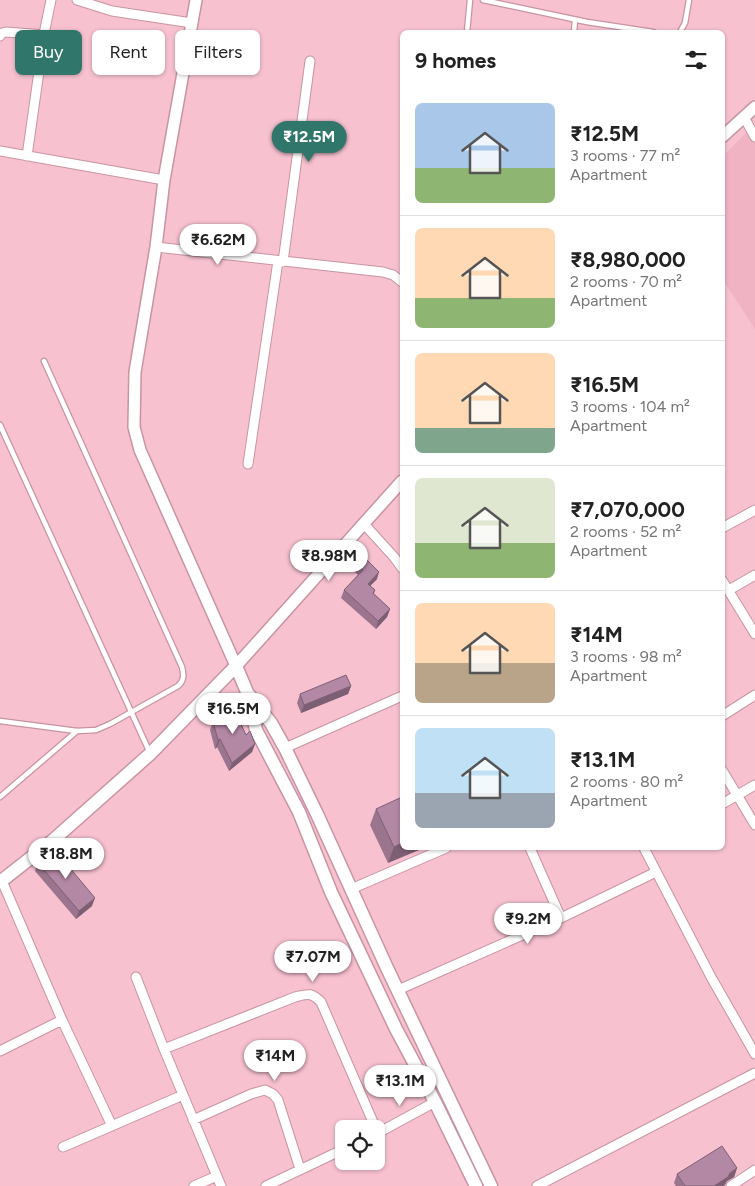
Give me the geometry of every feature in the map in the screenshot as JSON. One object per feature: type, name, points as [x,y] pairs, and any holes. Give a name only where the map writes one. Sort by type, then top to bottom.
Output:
[{"type":"main road","points":[[1,881],[51,842],[150,754],[236,666],[247,692],[256,730],[298,812],[331,892],[396,1029],[435,1102],[476,1186]]},
{"type":"main road","points":[[247,692],[271,723],[285,748],[386,968],[491,1186]]},
{"type":"main road","points":[[465,1164],[476,1157]]},
{"type":"street","points":[[45,30],[51,0]]},
{"type":"street","points":[[77,0],[112,12],[192,23]]},
{"type":"street","points":[[196,0],[164,180],[156,247],[135,372],[134,427],[140,450],[236,666],[400,483]]},
{"type":"street","points":[[0,36],[6,32],[15,33]]},
{"type":"street","points":[[248,464],[281,261],[310,61]]},
{"type":"street","points":[[27,156],[38,75]]},
{"type":"street","points":[[725,134],[755,107]]},
{"type":"street","points":[[744,116],[755,137]]},
{"type":"street","points":[[0,151],[164,180]]},
{"type":"street","points":[[156,247],[384,272],[393,275],[400,280]]},
{"type":"street","points":[[725,526],[755,510]]},
{"type":"street","points":[[364,524],[400,565]]},
{"type":"street","points":[[729,590],[755,575]]},
{"type":"street","points":[[725,584],[755,634]]},
{"type":"street","points":[[725,714],[755,695]]},
{"type":"street","points":[[285,748],[400,697]]},
{"type":"street","points":[[725,775],[755,825]]},
{"type":"street","points":[[725,802],[755,785]]},
{"type":"street","points":[[351,889],[441,850]]},
{"type":"street","points":[[531,850],[561,918]]},
{"type":"street","points":[[646,850],[711,977],[755,1054]]},
{"type":"street","points":[[398,990],[561,918],[656,872]]},
{"type":"street","points":[[1,881],[62,1020],[112,1126]]},
{"type":"street","points":[[136,977],[221,1186]]},
{"type":"street","points":[[164,1049],[295,997],[307,994],[314,995],[321,1002],[371,1120]]},
{"type":"street","points":[[0,1051],[62,1020]]},
{"type":"street","points":[[537,1186],[755,1073]]},
{"type":"street","points":[[193,1120],[251,1094],[265,1090],[273,1094],[278,1100],[300,1169]]},
{"type":"street","points":[[63,1147],[183,1095]]},
{"type":"street","points":[[385,1127],[435,1102]]},
{"type":"street","points":[[266,1186],[335,1153]]},
{"type":"street","points":[[731,1186],[755,1170]]},
{"type":"street","points":[[194,1186],[217,1176]]},
{"type":"lane","points":[[467,30],[470,0]]},
{"type":"lane","points":[[483,0],[575,20],[640,30]]},
{"type":"lane","points":[[681,30],[686,23],[689,0]]},
{"type":"lane","points":[[574,30],[575,20]]},
{"type":"lane","points":[[0,721],[77,731],[96,730],[178,686],[182,683],[184,675],[44,362]]},
{"type":"lane","points":[[0,425],[150,754]]},
{"type":"lane","points":[[0,797],[77,731]]},
{"type":"shaded area","points":[[755,124],[755,329],[725,283],[725,154]]},
{"type":"building","points":[[359,552],[379,572],[368,584],[375,590],[373,593],[390,609],[378,621],[344,590],[363,570],[352,559]]},
{"type":"building","points":[[346,675],[351,686],[304,705],[300,694]]},
{"type":"building","points":[[232,705],[246,735],[250,731],[255,744],[232,763],[220,739],[218,740],[213,722]]},
{"type":"building","points":[[400,798],[400,844],[394,847],[376,809]]},
{"type":"building","points":[[54,849],[95,898],[79,911],[38,863]]},
{"type":"building","points":[[722,1146],[737,1168],[728,1177],[714,1186],[685,1186],[677,1174]]}]
